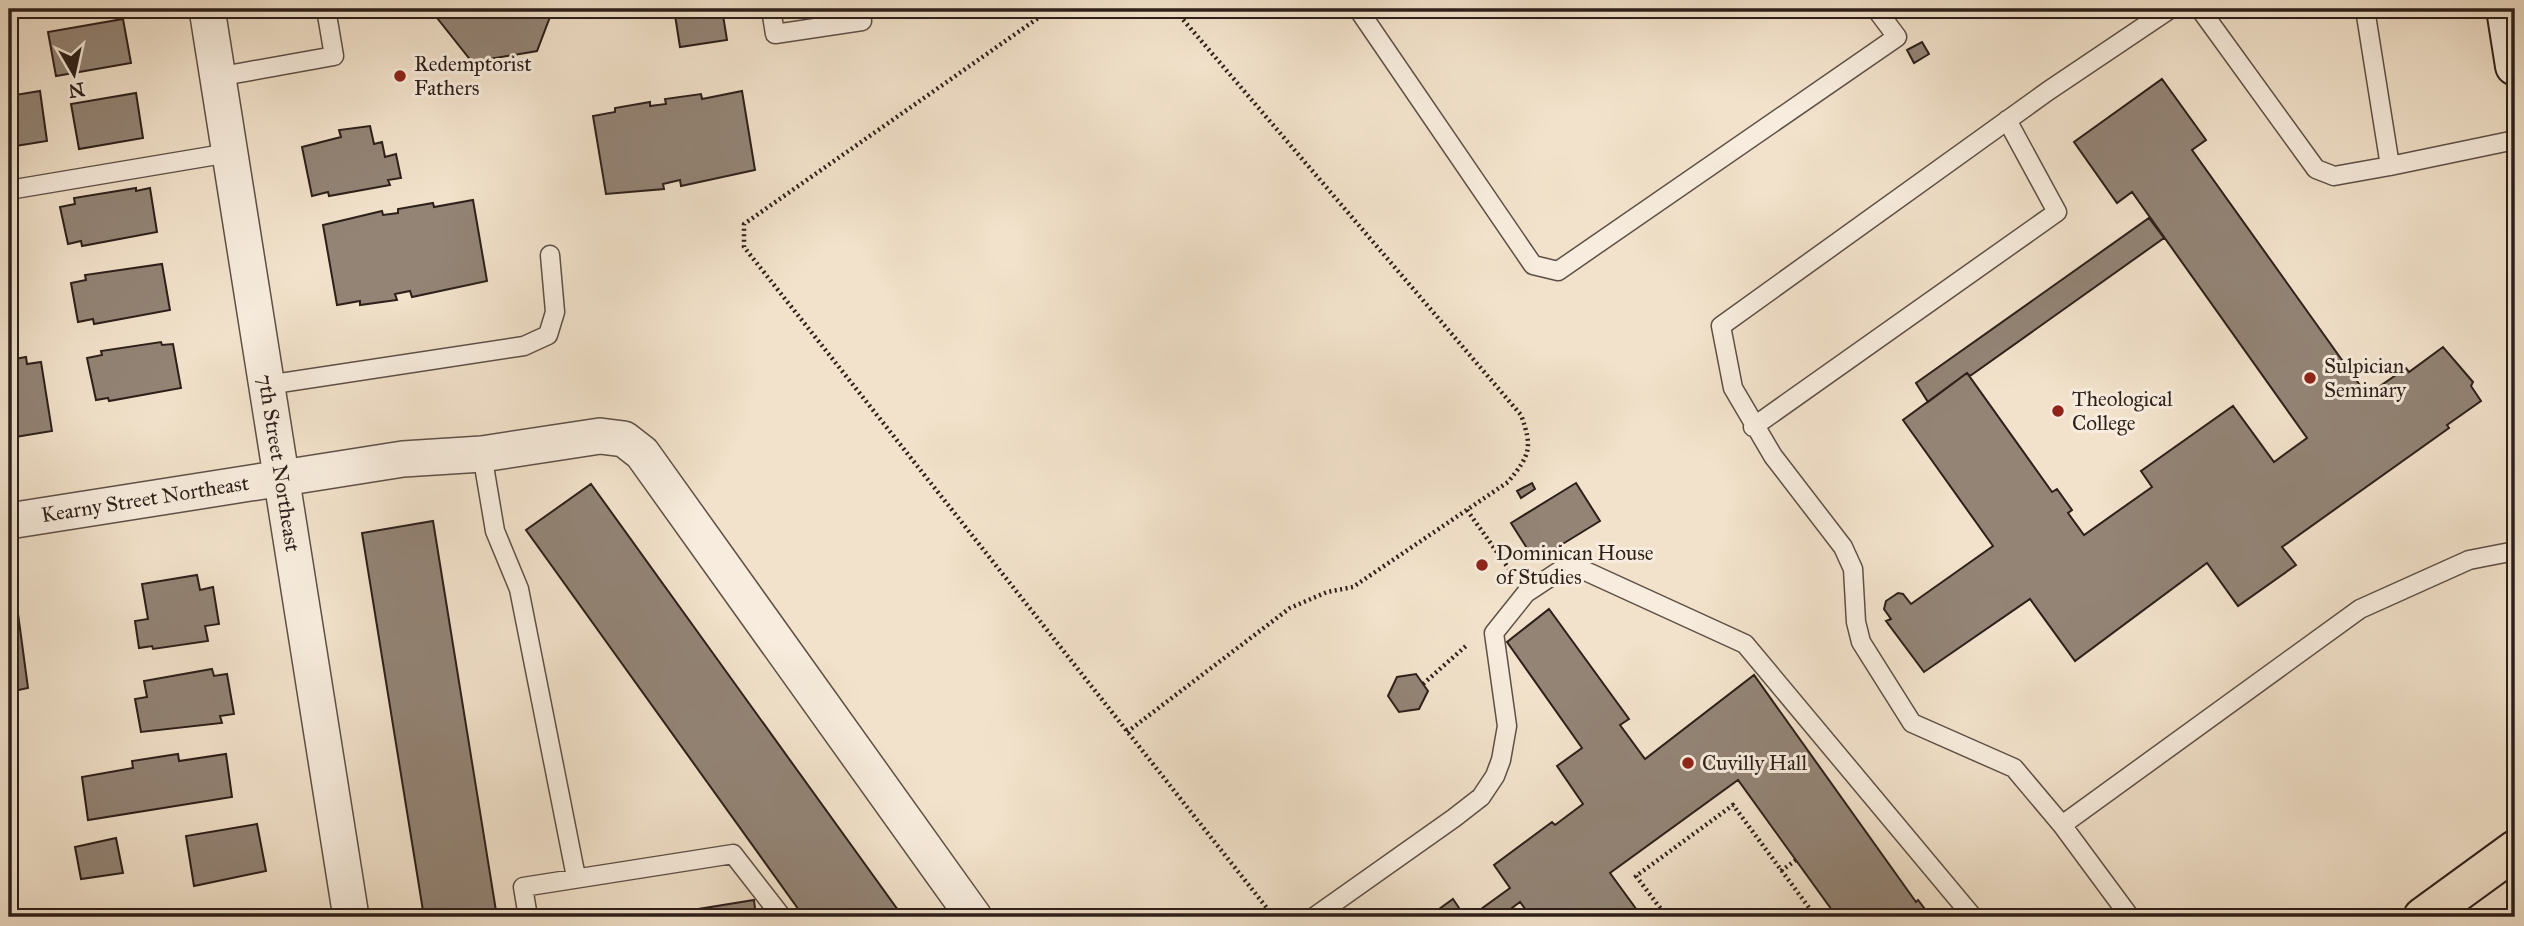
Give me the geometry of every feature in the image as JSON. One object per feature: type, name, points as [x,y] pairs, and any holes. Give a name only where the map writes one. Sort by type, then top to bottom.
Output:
[{"type":"main road","points":[[2423,917],[2515,850]]},
{"type":"street","name":"7th Street Northeast","points":[[207,9],[351,917]]},
{"type":"street","points":[[2506,9],[2515,66]]},
{"type":"street","name":"Kearny Street Northeast","points":[[9,521],[403,459],[482,454],[600,436],[624,439],[642,453],[974,917]]},
{"type":"lane","points":[[217,76],[334,56],[326,9]]},
{"type":"lane","points":[[771,9],[775,34],[862,21]]},
{"type":"lane","points":[[1358,9],[1533,265],[1559,271],[1897,37],[1876,9]]},
{"type":"lane","points":[[2130,917],[2062,825],[2014,768],[1912,723],[1861,642],[1856,622],[1853,569],[1843,547],[1753,427],[1733,388],[1721,327],[2007,120],[2170,9]]},
{"type":"lane","points":[[2200,9],[2316,169],[2334,176],[2515,140]]},
{"type":"lane","points":[[2365,9],[2390,166]]},
{"type":"lane","points":[[1753,427],[2057,212],[2007,120]]},
{"type":"lane","points":[[9,190],[229,153]]},
{"type":"lane","points":[[267,384],[524,346],[548,335],[555,312],[550,255]]},
{"type":"lane","points":[[482,454],[495,531],[519,589],[576,877]]},
{"type":"lane","points":[[2062,825],[2360,610],[2469,560],[2515,551]]},
{"type":"lane","points":[[1314,917],[1481,797],[1495,776],[1507,726],[1494,633],[1526,593],[1570,564],[1745,644],[1973,917]]},
{"type":"lane","points":[[528,917],[523,887],[733,854],[782,917]]},
{"type":"path","points":[[1051,9],[744,224],[744,247],[1274,917]]},
{"type":"path","points":[[1127,732],[1290,608],[1326,592],[1353,587],[1508,482],[1527,459],[1529,437],[1521,415],[1174,9]]},
{"type":"path","points":[[1467,510],[1526,593]]},
{"type":"path","points":[[1423,684],[1478,636],[1494,633]]},
{"type":"path","points":[[1667,917],[1636,876],[1733,805],[1816,917]]},
{"type":"path","points":[[1781,872],[1796,860]]},
{"type":"building","points":[[430,9],[553,9],[537,51],[472,62]]},
{"type":"building","points":[[674,9],[722,9],[727,40],[680,47]]},
{"type":"building","points":[[123,19],[131,63],[56,76],[48,32]]},
{"type":"building","points":[[1922,42],[1929,54],[1914,63],[1907,50]]},
{"type":"building","name":"Sulpician Seminary","points":[[2162,79],[2206,140],[2192,150],[2367,395],[2406,368],[2409,372],[2443,347],[2473,382],[2471,386],[2481,401],[2447,425],[2449,428],[2282,547],[2296,565],[2238,606],[2207,563],[2075,661],[2030,599],[1924,672],[1886,621],[1891,619],[1884,609],[1886,601],[1898,593],[1903,594],[1911,604],[1993,546],[1903,420],[1967,373],[2052,492],[2057,489],[2072,510],[2068,513],[2084,535],[2152,487],[2141,471],[2233,406],[2274,462],[2307,438],[2132,192],[2117,203],[2074,142]]},
{"type":"building","points":[[40,91],[47,141],[9,147],[9,96]]},
{"type":"building","points":[[742,91],[755,170],[681,186],[680,180],[663,184],[664,189],[606,194],[593,116],[615,112],[615,108],[650,102],[650,106],[666,104],[665,99],[701,94],[702,99]]},
{"type":"building","points":[[136,93],[143,138],[79,149],[71,104]]},
{"type":"building","points":[[370,126],[374,144],[382,142],[385,157],[396,154],[401,178],[388,180],[390,185],[329,196],[328,192],[312,196],[302,147],[341,137],[339,130]]},
{"type":"building","points":[[136,188],[136,191],[150,188],[157,232],[82,246],[81,241],[68,244],[60,207],[75,204],[74,198]]},
{"type":"building","points":[[473,200],[487,281],[412,297],[410,291],[395,294],[397,300],[337,305],[323,225],[382,211],[383,215],[398,213],[398,209],[433,203],[434,207]]},
{"type":"building","points":[[2149,218],[2164,238],[1970,376],[1967,373],[1928,402],[1916,383]]},
{"type":"building","points":[[162,264],[170,310],[94,324],[93,319],[78,322],[71,283],[86,280],[85,275]]},
{"type":"building","points":[[161,342],[162,345],[173,344],[181,388],[109,401],[108,398],[96,400],[87,358],[102,355],[101,351]]},
{"type":"building","points":[[26,357],[27,364],[41,362],[52,431],[9,438],[9,360]]},
{"type":"building","points":[[1532,483],[1535,489],[1521,498],[1517,491]]},
{"type":"building","points":[[1576,483],[1600,521],[1535,561],[1511,523]]},
{"type":"building","points":[[591,484],[903,917],[804,917],[526,530]]},
{"type":"building","points":[[433,521],[497,917],[424,917],[362,533]]},
{"type":"building","points":[[197,575],[200,590],[213,587],[219,624],[205,626],[208,641],[153,649],[152,646],[139,648],[135,621],[148,619],[142,584]]},
{"type":"building","points":[[16,599],[28,688],[9,692],[9,600]]},
{"type":"building","name":"Cuvilly Hall","points":[[1549,609],[1629,719],[1620,725],[1645,759],[1754,675],[1916,902],[1918,900],[1931,917],[1837,917],[1738,780],[1610,873],[1642,917],[1531,917],[1520,902],[1500,917],[1470,917],[1510,888],[1494,865],[1552,822],[1555,825],[1583,804],[1557,766],[1582,748],[1507,642]]},
{"type":"building","points":[[212,669],[214,676],[227,674],[234,714],[220,716],[222,723],[141,732],[135,699],[147,697],[144,681]]},
{"type":"building","points":[[1416,674],[1428,691],[1419,709],[1399,712],[1388,696],[1397,677]]},
{"type":"building","points":[[178,754],[179,761],[226,754],[232,797],[88,820],[82,777],[133,768],[132,761]]},
{"type":"building","points":[[257,824],[266,871],[194,886],[186,836]]},
{"type":"building","points":[[116,838],[123,873],[81,879],[75,847]]},
{"type":"building","points":[[1453,899],[1465,917],[1428,917]]},
{"type":"building","points":[[754,900],[756,917],[649,917]]},
{"type":"place","name":"Redemptorist Fathers","points":[[400,76]]},
{"type":"place","name":"Sulpician Seminary","points":[[2310,378]]},
{"type":"place","name":"Theological College","points":[[2058,411]]},
{"type":"place","name":"Dominican House of Studies","points":[[1482,565]]},
{"type":"place","name":"Cuvilly Hall","points":[[1688,763]]}]
